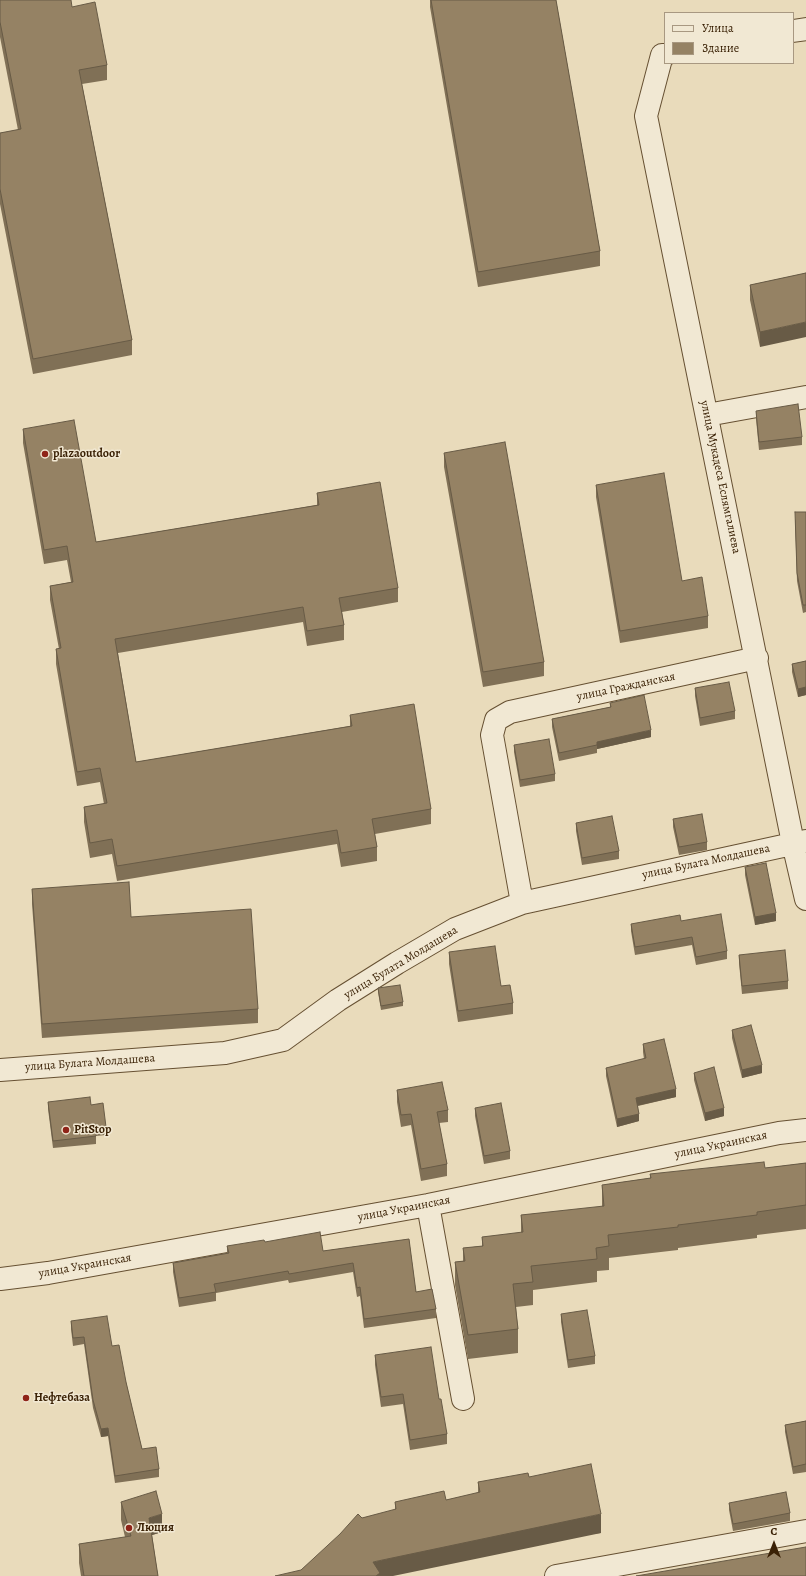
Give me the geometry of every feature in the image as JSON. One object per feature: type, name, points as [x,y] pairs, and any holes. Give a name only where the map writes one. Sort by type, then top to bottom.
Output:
[{"type":"street","points":[[794,31],[806,29]]},
{"type":"street","name":"улица Мукадеса Еслямгалиева","points":[[663,55],[646,116],[757,658],[800,842],[806,899]]},
{"type":"street","points":[[707,415],[806,397]]},
{"type":"street","name":"улица Гражданская","points":[[522,903],[492,735],[496,720],[510,712],[757,658]]},
{"type":"street","name":"улица Булата Молдашева","points":[[0,1070],[225,1053],[283,1040],[345,996],[455,929],[522,903],[800,842]]},
{"type":"street","name":"улица Украинская","points":[[0,1279],[48,1273],[428,1205],[779,1133],[806,1130]]},
{"type":"street","points":[[428,1205],[463,1399]]},
{"type":"street","points":[[556,1576],[806,1531]]},
{"type":"building","points":[[0,0],[71,0],[72,7],[95,2],[107,65],[79,70],[132,340],[33,359],[0,189],[0,133],[21,129],[0,22]]},
{"type":"building","points":[[431,0],[556,0],[600,251],[478,272]]},
{"type":"building","points":[[806,273],[806,322],[760,332],[750,285]]},
{"type":"building","points":[[798,404],[802,437],[759,442],[756,411]]},
{"type":"building","points":[[74,420],[96,542],[319,505],[317,493],[380,482],[398,588],[339,598],[344,625],[307,631],[303,607],[115,639],[136,762],[352,726],[350,715],[414,704],[431,809],[372,819],[377,847],[341,853],[337,830],[117,866],[112,839],[90,843],[84,807],[107,803],[100,768],[77,772],[56,649],[61,648],[50,586],[73,582],[67,546],[44,550],[23,429]]},
{"type":"building","points":[[505,442],[544,662],[483,672],[444,453]]},
{"type":"building","points":[[664,473],[682,581],[702,577],[708,616],[620,631],[596,485]]},
{"type":"building","points":[[795,512],[806,512],[806,605],[803,605],[797,573]]},
{"type":"building","points":[[806,661],[806,687],[798,689],[792,664]]},
{"type":"building","points":[[729,682],[735,711],[700,718],[695,688]]},
{"type":"building","points":[[644,695],[651,730],[597,742],[597,745],[559,753],[552,719],[611,707],[610,703]]},
{"type":"building","points":[[549,739],[555,774],[520,780],[514,745]]},
{"type":"building","points":[[702,814],[707,842],[679,847],[673,819]]},
{"type":"building","points":[[612,816],[619,851],[582,858],[576,823]]},
{"type":"building","points":[[766,863],[776,913],[755,917],[745,867]]},
{"type":"building","points":[[129,882],[131,917],[251,909],[258,1009],[42,1024],[32,889]]},
{"type":"building","points":[[721,914],[727,951],[696,957],[692,937],[635,947],[631,924],[680,915],[681,921]]},
{"type":"building","points":[[495,946],[501,986],[510,985],[513,1003],[458,1011],[449,952]]},
{"type":"building","points":[[785,950],[788,981],[742,986],[739,955]]},
{"type":"building","points":[[400,985],[403,1002],[381,1006],[378,988]]},
{"type":"building","points":[[751,1025],[762,1065],[742,1070],[732,1030]]},
{"type":"building","points":[[664,1039],[676,1089],[636,1098],[639,1114],[617,1119],[606,1068],[646,1058],[643,1044]]},
{"type":"building","points":[[714,1067],[724,1108],[705,1113],[694,1073]]},
{"type":"building","points":[[442,1082],[448,1110],[437,1112],[447,1164],[421,1169],[411,1114],[401,1115],[397,1090]]},
{"type":"building","points":[[90,1097],[91,1105],[103,1103],[106,1127],[96,1128],[96,1136],[53,1141],[48,1102]]},
{"type":"building","points":[[501,1103],[510,1151],[484,1156],[475,1108]]},
{"type":"building","points":[[764,1162],[765,1168],[806,1163],[806,1205],[757,1212],[757,1215],[678,1225],[678,1227],[608,1235],[609,1246],[596,1248],[597,1259],[531,1266],[533,1282],[513,1284],[518,1329],[468,1335],[455,1262],[465,1261],[463,1248],[483,1246],[482,1237],[523,1232],[521,1215],[604,1206],[602,1185],[651,1178],[650,1174]]},
{"type":"building","points":[[320,1232],[323,1251],[409,1239],[416,1292],[432,1289],[436,1309],[364,1319],[360,1287],[357,1288],[353,1263],[289,1274],[288,1271],[214,1284],[216,1292],[179,1298],[173,1263],[229,1253],[227,1246],[264,1240],[265,1242]]},
{"type":"building","points":[[587,1310],[595,1356],[568,1360],[561,1314]]},
{"type":"building","points":[[107,1316],[112,1346],[119,1345],[142,1449],[156,1447],[159,1469],[115,1476],[108,1428],[101,1429],[93,1400],[84,1337],[73,1338],[71,1321]]},
{"type":"building","points":[[431,1347],[439,1399],[441,1399],[447,1434],[410,1440],[403,1394],[381,1397],[375,1355]]},
{"type":"building","points":[[806,1421],[806,1464],[793,1467],[785,1425]]},
{"type":"building","points":[[591,1464],[601,1514],[373,1562],[380,1573],[376,1576],[275,1576],[301,1570],[340,1534],[358,1514],[362,1518],[396,1509],[395,1502],[444,1491],[446,1500],[480,1492],[478,1482],[528,1473],[529,1477]]},
{"type":"building","points":[[156,1491],[162,1514],[149,1518],[158,1576],[84,1576],[79,1544],[131,1536],[121,1502]]},
{"type":"building","points":[[786,1492],[790,1513],[733,1524],[729,1503]]},
{"type":"building","points":[[806,1547],[806,1576],[636,1576]]},
{"type":"place","name":"plazaoutdoor","points":[[45,454]]},
{"type":"place","name":"PitStop","points":[[66,1130]]},
{"type":"place","name":"Нефтебаза","points":[[26,1398]]},
{"type":"place","name":"Люция","points":[[129,1528]]}]
